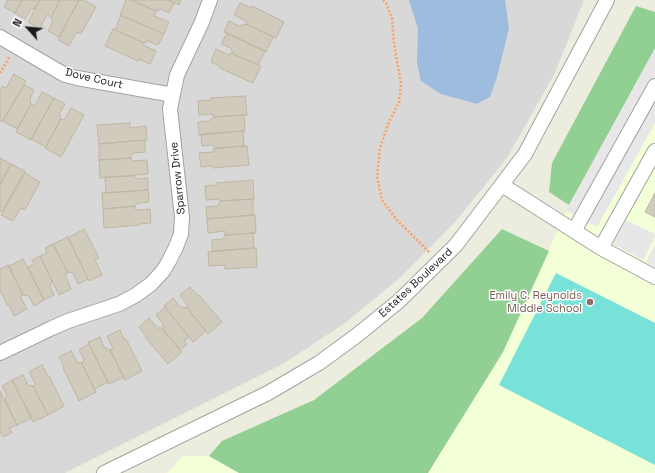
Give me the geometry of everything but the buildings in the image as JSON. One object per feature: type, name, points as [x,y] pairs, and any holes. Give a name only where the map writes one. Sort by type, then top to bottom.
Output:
[{"type":"street","name":"Sparrow Drive","points":[[0,353],[68,321],[119,304],[136,295],[151,284],[170,261],[181,234],[182,217],[170,109],[177,75],[202,22],[210,0]]},
{"type":"street","name":"Estates Boulevard","points":[[104,473],[268,393],[319,363],[400,301],[456,245],[525,154],[607,0]]},
{"type":"street","name":"Dove Court","points":[[0,38],[65,75],[173,95]]},
{"type":"street","points":[[574,231],[650,110],[655,86]]},
{"type":"street","points":[[601,248],[655,151]]},
{"type":"street","points":[[502,185],[601,248],[655,277]]},
{"type":"path","points":[[383,0],[386,3],[392,18],[394,44],[401,84],[399,102],[389,122],[380,148],[377,177],[382,200],[396,219],[439,261]]},
{"type":"path","points":[[0,73],[15,46]]},
{"type":"shaded area","points":[[0,0],[584,0],[555,73],[507,158],[456,221],[400,278],[345,323],[283,364],[65,473],[0,473]]},
{"type":"shaded area","points":[[409,0],[505,0],[509,28],[497,77],[490,97],[477,104],[441,94],[421,81],[417,63],[418,29]]},
{"type":"shaded area","points":[[655,48],[655,123],[597,227],[566,211]]},
{"type":"shaded area","name":"Emily C. Reynolds Middle School","points":[[655,49],[655,473],[428,473],[503,352],[569,205]]},
{"type":"shaded area","points":[[626,220],[655,234],[655,237],[643,260],[613,244]]},
{"type":"shaded area","points":[[655,245],[655,267],[646,262]]},
{"type":"shaded area","points":[[556,273],[655,323],[655,465],[499,385]]},
{"type":"shaded area","points":[[183,456],[209,456],[239,473],[167,473]]},
{"type":"green space","points":[[636,6],[655,12],[655,49],[569,205],[549,192],[552,163]]},
{"type":"green space","points":[[502,229],[549,251],[503,352],[428,473],[239,473],[209,456],[222,441],[314,400],[422,318]]},
{"type":"place","name":"Emily C. Reynolds Middle School","points":[[590,302]]}]
